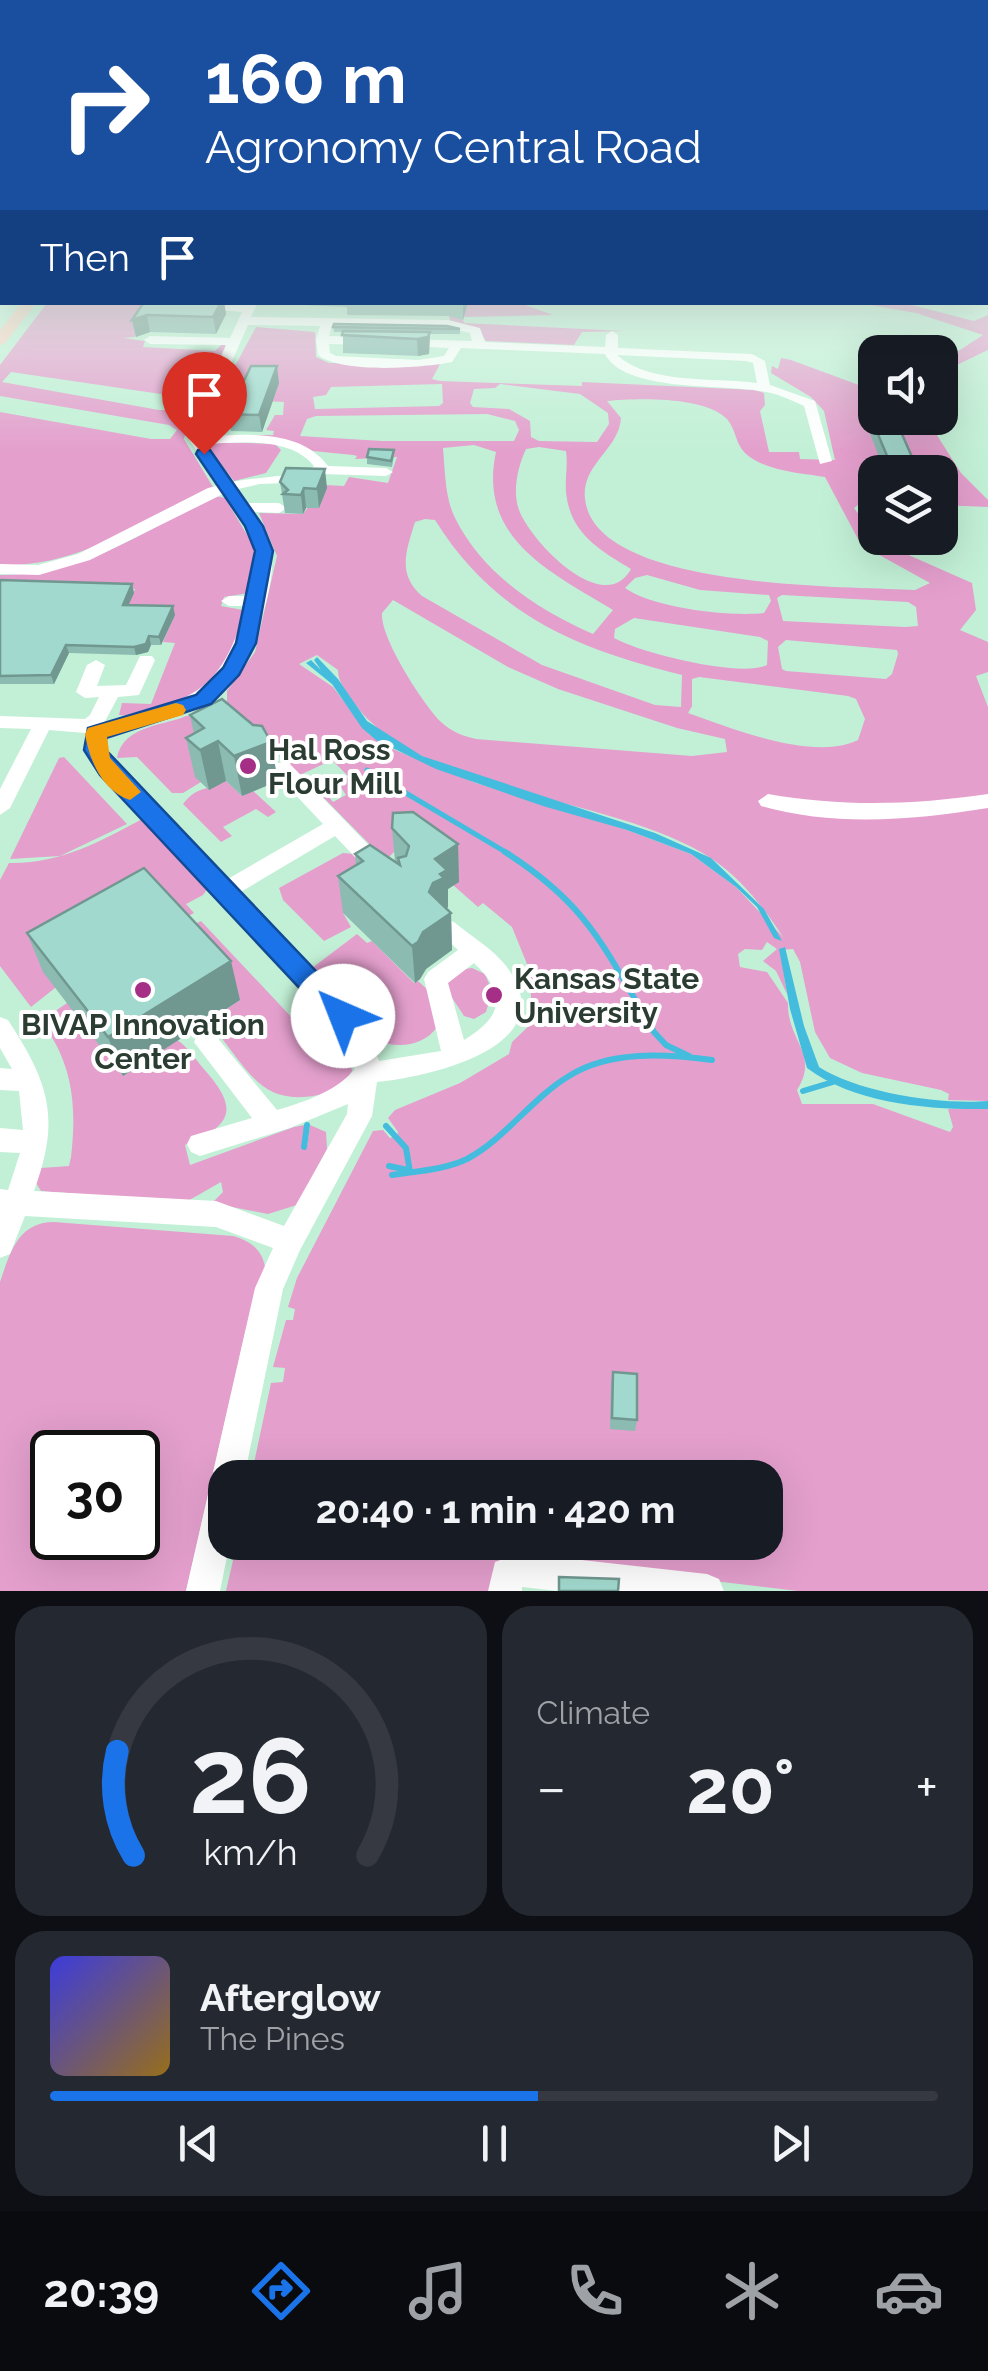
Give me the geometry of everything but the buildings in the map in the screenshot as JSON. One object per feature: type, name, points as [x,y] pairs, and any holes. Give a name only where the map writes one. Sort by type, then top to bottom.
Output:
[{"type":"main road","points":[[0,340],[28,305]]},
{"type":"street","points":[[220,305],[333,318],[373,317],[460,325],[476,331],[478,343]]},
{"type":"street","points":[[0,722],[92,730],[207,702],[232,671],[242,652],[265,555],[261,540],[197,434],[249,310]]},
{"type":"street","points":[[322,345],[333,318]]},
{"type":"street","points":[[150,340],[236,342]]},
{"type":"street","points":[[322,345],[334,360],[458,343],[611,343],[748,357],[759,361],[764,385]]},
{"type":"street","points":[[322,345],[448,359],[458,343]]},
{"type":"street","points":[[611,343],[614,362],[635,374],[764,385],[789,391],[810,404],[826,461]]},
{"type":"street","points":[[322,345],[340,351]]},
{"type":"street","points":[[212,392],[232,392]]},
{"type":"street","points":[[197,434],[228,430]]},
{"type":"street","points":[[197,434],[279,462],[310,480],[386,472]]},
{"type":"street","points":[[0,569],[39,570],[70,562],[159,520],[188,501],[279,462],[318,460],[310,480]]},
{"type":"street","points":[[241,507],[280,508]]},
{"type":"street","points":[[229,601],[256,601]]},
{"type":"street","points":[[96,665],[85,692],[110,694],[134,691],[146,660]]},
{"type":"street","points":[[110,694],[92,730],[100,760],[358,1032],[367,1053],[358,1116],[322,1188],[290,1240],[270,1288],[232,1460]]},
{"type":"street","points":[[2,801],[43,724]]},
{"type":"street","points":[[0,760],[24,762]]},
{"type":"street","points":[[280,775],[298,803],[314,801],[334,826],[397,885]]},
{"type":"street","points":[[768,801],[862,814],[917,812],[988,801]]},
{"type":"street","points":[[223,892],[334,826]]},
{"type":"street","points":[[366,1072],[433,1064],[454,1057],[483,1043],[508,1015],[506,986],[498,972],[446,928]]},
{"type":"street","points":[[454,1057],[450,1022],[436,989],[436,979],[473,951]]},
{"type":"street","points":[[0,1029],[17,1050],[38,1101],[36,1143],[8,1202],[0,1245]]},
{"type":"street","points":[[206,1042],[270,1121]]},
{"type":"street","points":[[200,1144],[334,1101],[357,1088],[366,1072]]},
{"type":"street","points":[[0,1079],[32,1081]]},
{"type":"street","points":[[0,1140],[36,1143]]},
{"type":"street","points":[[8,1202],[216,1214],[290,1240]]},
{"type":"street","points":[[203,1591],[210,1560]]},
{"type":"street","points":[[505,1591],[507,1574],[512,1570],[696,1590]]},
{"type":"shaded area","points":[[45,305],[190,305],[187,310],[226,311],[136,331],[135,337],[123,338],[145,341],[143,347],[215,351],[222,344],[229,347],[188,421],[184,439],[213,487],[84,550],[29,564],[0,565],[0,412],[151,439],[170,439],[177,430],[169,425],[0,396],[0,365]],"holes":[[[11,372],[188,398],[190,402],[181,410],[159,410],[2,382]]]},
{"type":"shaded area","points":[[465,305],[526,305],[553,315],[462,317],[464,323],[624,331],[582,332],[574,345],[486,341],[478,329],[450,320],[449,316]]},
{"type":"shaded area","points":[[870,305],[912,305],[974,321],[988,315],[988,350],[958,364],[958,351],[983,335],[916,313]]},
{"type":"shaded area","points":[[256,327],[315,332],[316,357],[329,363],[440,364],[432,379],[440,381],[582,386],[582,382],[755,390],[764,393],[765,405],[760,411],[769,452],[799,452],[800,459],[835,460],[824,411],[811,397],[771,373],[772,366],[778,369],[781,358],[858,385],[858,435],[937,435],[950,455],[858,455],[858,505],[854,508],[858,513],[858,539],[825,477],[783,470],[753,459],[742,449],[727,419],[717,412],[670,400],[607,401],[621,418],[619,429],[589,476],[585,499],[599,529],[631,551],[675,567],[782,583],[915,590],[930,583],[879,555],[908,555],[972,583],[976,610],[960,630],[988,642],[988,672],[976,676],[988,707],[988,1101],[948,1100],[949,1094],[941,1090],[862,1073],[830,1058],[815,1032],[800,962],[793,949],[780,950],[787,994],[776,971],[763,961],[777,949],[767,942],[762,950],[745,949],[738,954],[740,967],[767,972],[788,1003],[792,1028],[804,1057],[803,1077],[797,1090],[802,1104],[873,1104],[950,1132],[953,1127],[948,1109],[988,1109],[988,1591],[798,1591],[541,1560],[783,1560],[783,1460],[255,1460],[271,1383],[283,1382],[285,1368],[273,1367],[286,1320],[293,1320],[295,1309],[288,1307],[297,1278],[373,1131],[383,1130],[390,1138],[397,1136],[388,1118],[395,1110],[460,1083],[509,1054],[512,1042],[533,1022],[529,969],[512,927],[483,903],[478,907],[453,885],[458,881],[396,850],[387,859],[391,866],[319,793],[324,791],[333,802],[346,795],[338,783],[349,777],[332,760],[300,775],[227,706],[227,691],[255,652],[277,556],[259,513],[303,514],[325,485],[344,486],[349,477],[388,483],[397,457],[355,459],[357,456],[313,451],[284,439],[203,435],[273,435],[274,431],[266,430],[275,415],[283,415],[284,402],[245,400],[244,383],[228,379]],"holes":[[[442,384],[443,403],[315,409],[313,397],[326,395],[331,387]],[[500,384],[580,394],[608,413],[609,424],[597,442],[539,441],[531,437],[530,421],[509,409],[473,407],[470,403],[474,389]],[[487,414],[515,421],[519,430],[514,441],[382,441],[300,436],[307,419]],[[474,445],[496,452],[493,482],[498,508],[509,530],[544,567],[613,610],[593,634],[533,602],[481,556],[452,510],[443,448]],[[526,449],[566,451],[566,492],[573,519],[597,547],[631,569],[619,582],[604,585],[569,570],[526,524],[517,503],[516,487]],[[435,520],[484,581],[541,623],[607,653],[682,675],[681,707],[655,705],[542,665],[422,596],[406,571],[415,522]],[[647,575],[700,590],[769,595],[771,601],[764,613],[731,614],[672,606],[625,588],[635,578]],[[782,595],[908,602],[916,607],[918,626],[783,621],[777,598]],[[393,600],[508,667],[558,689],[677,728],[725,739],[727,752],[692,756],[467,736],[449,728],[433,713],[404,670],[383,624],[382,613]],[[634,618],[760,637],[768,641],[767,665],[714,666],[667,657],[614,638],[615,629]],[[786,640],[897,650],[898,654],[892,674],[886,679],[782,669],[778,647]],[[317,655],[338,670],[350,697],[380,730],[420,755],[467,775],[624,820],[671,837],[712,859],[751,894],[783,937],[736,887],[691,854],[476,783],[395,750],[369,734],[333,687],[299,664]],[[699,677],[848,696],[856,699],[865,719],[858,740],[819,747],[727,727],[688,713],[692,706],[692,679]]]},
{"type":"shaded area","points":[[220,442],[275,444],[281,450],[266,473],[234,481],[207,447]]},
{"type":"shaded area","points":[[958,468],[988,500],[988,507],[958,506]]},
{"type":"shaded area","points":[[216,496],[225,498],[256,550],[249,593],[224,597],[221,606],[243,610],[241,632],[233,652],[220,671],[184,700],[163,710],[119,715],[122,703],[151,704],[175,643],[163,642],[174,616],[89,612],[129,603],[135,589],[125,588],[121,582],[114,589],[0,591],[0,575],[31,573],[86,560]]},
{"type":"shaded area","points":[[186,716],[199,716],[234,737],[201,782],[183,793],[172,793],[137,757],[117,758],[121,747],[137,732]]},
{"type":"shaded area","points":[[64,757],[127,824],[60,856],[10,859],[59,758]]},
{"type":"shaded area","points":[[226,781],[242,796],[252,790],[276,812],[268,817],[256,809],[223,827],[232,836],[221,842],[183,804],[198,791]]},
{"type":"shaded area","points":[[142,819],[208,888],[186,904],[194,913],[55,988],[31,1007],[0,966],[0,880],[9,863],[64,855]]},
{"type":"shaded area","points":[[343,853],[354,854],[393,887],[343,913],[351,927],[324,941],[283,900],[279,888]]},
{"type":"shaded area","points":[[201,921],[296,1022],[321,1009],[346,1038],[352,1071],[340,1089],[293,1097],[276,1093],[249,1074],[208,1021],[240,1000],[179,932]]},
{"type":"shaded area","points":[[357,934],[367,943],[372,941],[414,983],[418,981],[429,991],[437,1027],[425,1038],[400,1045],[375,1039],[358,1014],[312,968]]},
{"type":"shaded area","points":[[472,968],[485,974],[492,991],[486,1012],[474,1019],[464,1016],[445,987],[457,970]]},
{"type":"shaded area","points":[[67,1003],[177,1040],[215,1082],[226,1114],[214,1130],[185,1145],[190,1165],[294,1127],[305,1125],[302,1147],[307,1146],[310,1125],[326,1132],[327,1149],[297,1205],[268,1214],[212,1203],[223,1192],[221,1182],[186,1202],[41,1191],[36,1183],[41,1168],[69,1166],[71,1157],[70,1086],[60,1053],[41,1021]]},
{"type":"shaded area","points":[[54,1222],[233,1236],[245,1240],[261,1255],[265,1267],[245,1333],[216,1460],[208,1460],[208,1495],[186,1591],[0,1591],[0,1282],[17,1241],[32,1227]]},
{"type":"shaded area","points":[[233,1560],[499,1560],[496,1591],[226,1591]]},
{"type":"water","points":[[317,657],[338,679],[367,721],[422,756],[655,833],[711,858],[764,909],[782,941],[774,938],[757,907],[691,854],[436,769],[376,740],[362,728],[332,684],[306,663],[311,660],[321,670],[314,660]]},
{"type":"water","points":[[785,947],[804,1026],[819,1067],[878,1090],[925,1099],[988,1101],[988,1109],[918,1106],[870,1097],[847,1090],[807,1068],[790,1009],[779,949]]},
{"type":"waterway","points":[[367,770],[509,854]]},
{"type":"waterway","points":[[505,852],[577,911],[608,953],[654,1032],[666,1045],[689,1056]]},
{"type":"waterway","points":[[392,1175],[440,1168],[467,1159],[494,1141],[543,1095],[585,1068],[639,1056],[712,1060]]},
{"type":"waterway","points":[[803,1091],[833,1082]]},
{"type":"waterway","points":[[304,1147],[307,1125]]},
{"type":"waterway","points":[[386,1126],[406,1148],[410,1172]]},
{"type":"waterway","points":[[389,1166],[408,1170]]},
{"type":"slow traffic","points":[[130,792],[100,760],[95,750],[96,734],[176,710]]},
{"type":"place","name":"Hal Ross Flour Mill","points":[[248,766]]},
{"type":"place","name":"BIVAP Innovation Center","points":[[143,990]]},
{"type":"place","name":"Kansas State University","points":[[494,995]]},
{"type":"route","points":[[204,454],[254,526],[264,551],[246,643],[232,671],[203,700],[96,734],[95,750],[108,770],[200,869],[343,1016]]}]
